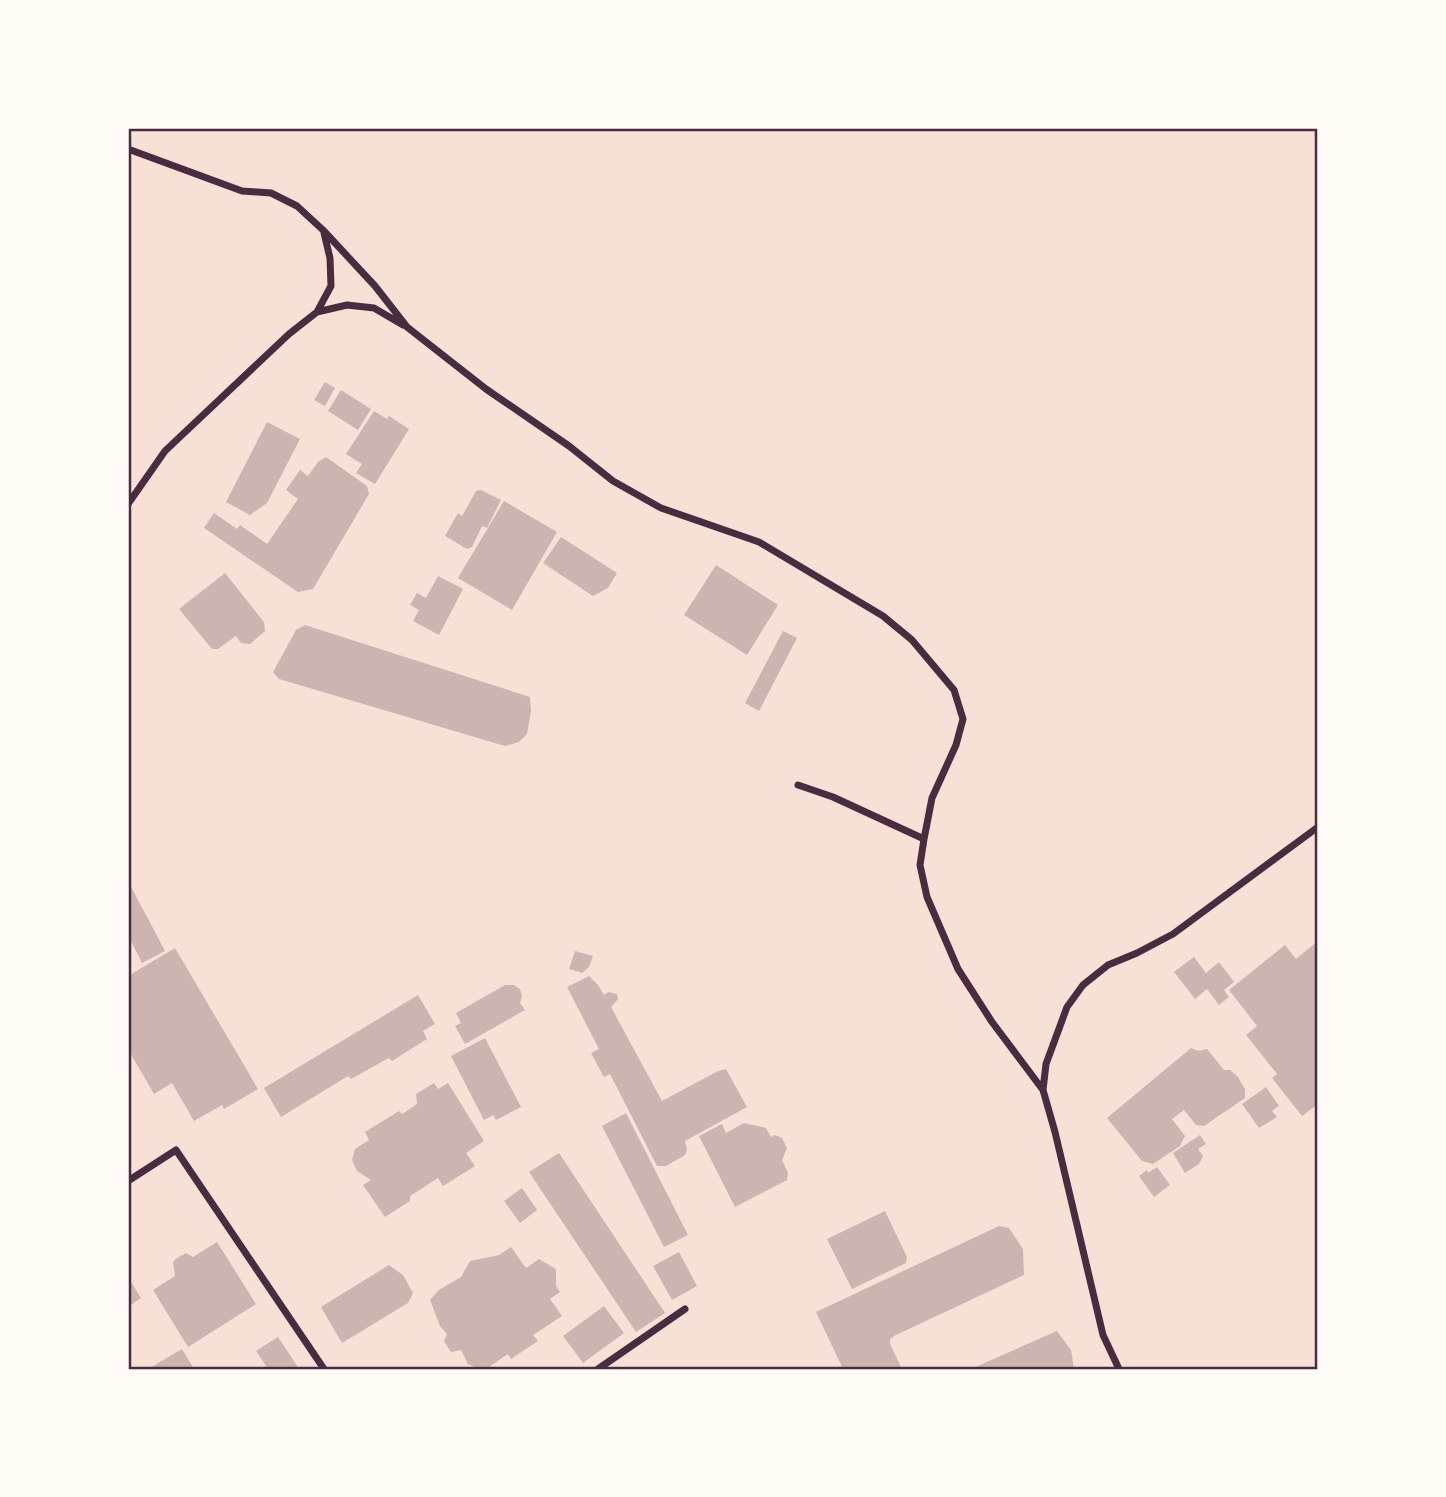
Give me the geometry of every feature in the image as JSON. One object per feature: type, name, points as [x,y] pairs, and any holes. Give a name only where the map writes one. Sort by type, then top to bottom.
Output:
[{"type":"street","points":[[128,149],[242,191],[271,193],[297,206],[375,286],[407,327]]},
{"type":"street","points":[[128,504],[164,451],[289,334],[317,312],[331,286],[330,258],[323,230]]},
{"type":"street","points":[[317,312],[347,306],[374,307],[407,327],[486,389],[569,446],[613,481],[661,508],[759,542],[883,616],[912,640],[954,690],[963,719],[956,745],[932,798],[920,865],[928,897],[958,969],[992,1022],[1043,1090],[1103,1335],[1119,1369]]},
{"type":"street","points":[[798,785],[833,797],[923,839]]},
{"type":"street","points":[[1043,1090],[1046,1064],[1067,1007],[1083,985],[1108,965],[1173,934],[1318,827]]},
{"type":"street","points":[[128,1181],[176,1150],[324,1369]]},
{"type":"street","points":[[598,1369],[685,1309]]},
{"type":"building","points":[[325,382],[335,388],[325,406],[314,400]]},
{"type":"building","points":[[341,390],[371,409],[358,430],[328,411]]},
{"type":"building","points":[[374,411],[387,419],[389,416],[409,429],[375,484],[356,473],[362,464],[346,454]]},
{"type":"building","points":[[267,422],[300,439],[267,503],[250,515],[226,502]]},
{"type":"building","points":[[326,457],[367,486],[369,494],[313,589],[298,592],[204,528],[214,513],[237,529],[240,525],[267,544],[298,499],[286,490],[300,470],[308,476],[318,462]]},
{"type":"building","points":[[481,490],[501,500],[487,528],[482,526],[472,547],[467,549],[445,536],[458,513],[462,516],[476,491]]},
{"type":"building","points":[[504,501],[557,532],[512,610],[458,578]]},
{"type":"building","points":[[561,537],[617,573],[608,588],[593,596],[543,563]]},
{"type":"building","points":[[716,565],[778,605],[747,655],[684,615]]},
{"type":"building","points":[[225,573],[264,622],[265,631],[250,644],[241,643],[236,636],[218,649],[212,649],[179,609]]},
{"type":"building","points":[[438,576],[463,589],[439,635],[413,621],[419,610],[410,605],[417,593],[426,598]]},
{"type":"building","points":[[305,625],[530,697],[531,711],[527,734],[519,742],[505,746],[279,679],[273,672],[296,630]]},
{"type":"building","points":[[783,631],[797,638],[759,711],[745,703]]},
{"type":"building","points":[[128,881],[165,951],[142,963],[128,935]]},
{"type":"building","points":[[1318,941],[1318,1104],[1302,1116],[1272,1078],[1277,1074],[1246,1035],[1257,1026],[1229,990],[1285,945],[1296,959]]},
{"type":"building","points":[[175,948],[258,1089],[224,1109],[222,1105],[194,1121],[172,1083],[154,1094],[128,1049],[128,976]]},
{"type":"building","points":[[575,951],[593,956],[589,967],[582,973],[569,969]]},
{"type":"building","points":[[1194,957],[1206,973],[1219,962],[1234,982],[1224,990],[1229,997],[1219,1005],[1207,989],[1195,999],[1174,972]]},
{"type":"building","points":[[589,976],[604,995],[608,992],[617,994],[618,999],[611,1007],[662,1101],[726,1069],[747,1107],[685,1141],[685,1155],[666,1166],[657,1166],[610,1074],[604,1077],[591,1053],[599,1049],[567,987]]},
{"type":"building","points":[[505,985],[514,985],[520,989],[520,1003],[525,1010],[465,1044],[455,1026],[461,1023],[456,1013]]},
{"type":"building","points":[[418,995],[435,1024],[423,1031],[427,1039],[392,1061],[389,1058],[351,1079],[348,1076],[281,1117],[264,1088]]},
{"type":"building","points":[[485,1038],[521,1107],[496,1120],[493,1115],[484,1120],[451,1056]]},
{"type":"building","points":[[1191,1048],[1198,1051],[1207,1049],[1224,1070],[1230,1070],[1238,1077],[1245,1089],[1245,1098],[1204,1126],[1196,1125],[1184,1110],[1172,1119],[1185,1136],[1180,1146],[1153,1164],[1142,1161],[1107,1118]]},
{"type":"building","points":[[434,1083],[438,1089],[448,1083],[484,1141],[466,1153],[475,1166],[443,1186],[438,1178],[385,1217],[363,1185],[371,1180],[357,1171],[352,1160],[355,1149],[369,1140],[365,1132],[399,1111],[402,1114],[417,1104],[416,1094]]},
{"type":"building","points":[[1266,1087],[1279,1106],[1272,1111],[1277,1117],[1259,1128],[1242,1104]]},
{"type":"building","points":[[626,1113],[688,1235],[664,1247],[602,1126]]},
{"type":"building","points":[[744,1123],[766,1128],[771,1137],[775,1135],[782,1138],[787,1148],[782,1160],[788,1173],[787,1180],[735,1207],[699,1136],[722,1124],[726,1133]]},
{"type":"building","points":[[1200,1135],[1206,1144],[1198,1149],[1203,1156],[1199,1164],[1185,1173],[1173,1153]]},
{"type":"building","points":[[559,1153],[665,1313],[636,1332],[529,1172]]},
{"type":"building","points":[[1157,1167],[1170,1185],[1154,1197],[1139,1176]]},
{"type":"building","points":[[522,1188],[537,1210],[520,1223],[504,1201]]},
{"type":"building","points":[[885,1211],[907,1257],[906,1263],[852,1289],[827,1239]]},
{"type":"building","points":[[999,1226],[1009,1228],[1023,1249],[1024,1275],[890,1339],[902,1369],[843,1369],[816,1312]]},
{"type":"building","points":[[217,1242],[256,1304],[188,1347],[153,1290],[175,1276],[173,1262],[177,1258],[186,1253],[193,1257]]},
{"type":"building","points":[[511,1247],[526,1268],[539,1259],[556,1269],[556,1286],[560,1292],[550,1299],[562,1316],[533,1335],[538,1341],[511,1359],[508,1354],[486,1369],[477,1368],[468,1364],[461,1350],[451,1352],[444,1341],[447,1334],[440,1326],[430,1300],[439,1290],[461,1277],[470,1261],[499,1255]]},
{"type":"building","points":[[679,1252],[697,1286],[672,1300],[653,1266]]},
{"type":"building","points":[[389,1265],[403,1275],[413,1293],[408,1303],[342,1343],[321,1307]]},
{"type":"building","points":[[128,1277],[141,1298],[128,1307]]},
{"type":"building","points":[[604,1306],[624,1333],[583,1363],[563,1336]]},
{"type":"building","points":[[1057,1331],[1071,1350],[1074,1369],[971,1369]]},
{"type":"building","points":[[278,1337],[299,1369],[268,1369],[256,1351]]},
{"type":"building","points":[[182,1349],[194,1369],[148,1369]]}]
